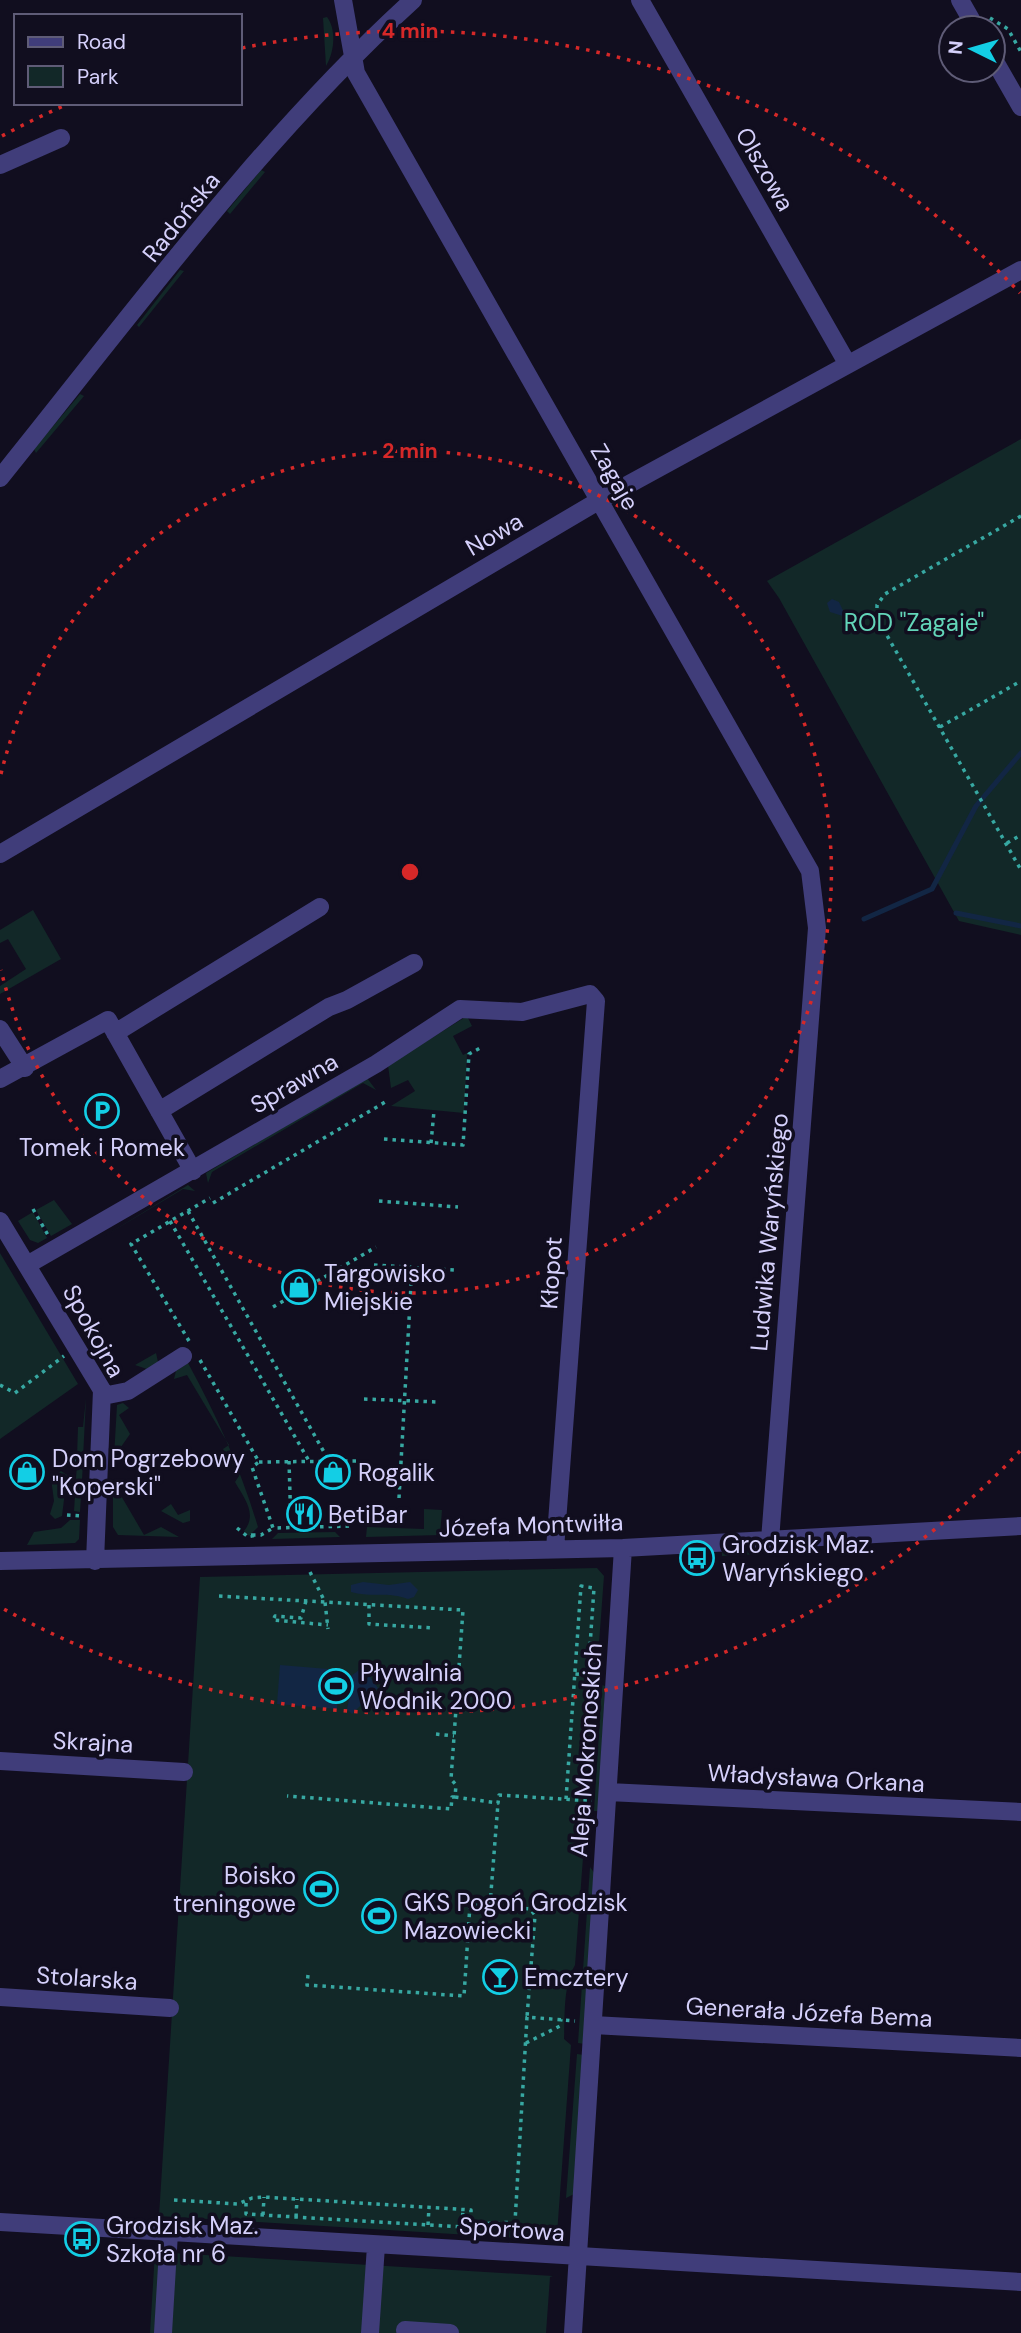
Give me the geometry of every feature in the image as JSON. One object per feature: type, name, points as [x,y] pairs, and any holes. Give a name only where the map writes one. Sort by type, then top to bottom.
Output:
[{"type":"street","name":"Zagaje","points":[[343,0],[351,57],[356,73],[804,857],[816,898],[817,928]]},
{"type":"street","name":"Radońska","points":[[0,478],[236,188],[351,57],[413,0]]},
{"type":"street","name":"Olszowa","points":[[640,0],[847,363]]},
{"type":"street","points":[[960,0],[973,14]]},
{"type":"street","points":[[1007,82],[1021,107]]},
{"type":"street","points":[[0,165],[61,138]]},
{"type":"street","name":"Nowa","points":[[0,854],[600,500],[1021,270]]},
{"type":"street","points":[[115,1033],[320,907]]},
{"type":"street","name":"Ludwika Waryńskiego","points":[[770,1539],[817,928]]},
{"type":"street","points":[[159,1111],[329,1007],[414,963]]},
{"type":"street","name":"Sprawna","points":[[27,1265],[376,1064],[460,1009],[522,1012],[590,994],[596,1001]]},
{"type":"street","name":"Kłopot","points":[[555,1549],[596,1001]]},
{"type":"street","points":[[0,1079],[25,1068],[108,1020],[193,1171]]},
{"type":"street","points":[[0,1029],[25,1068]]},
{"type":"street","name":"Spokojna","points":[[0,1221],[97,1380],[103,1396],[95,1561]]},
{"type":"street","points":[[103,1396],[128,1391],[183,1356]]},
{"type":"street","name":"Józefa Montwiłła","points":[[0,1561],[622,1548],[1021,1526]]},
{"type":"street","name":"Aleja Mokronoskich","points":[[573,2333],[585,2023],[600,1797],[622,1548]]},
{"type":"street","name":"Skrajna","points":[[0,1760],[184,1772]]},
{"type":"street","name":"Władysława Orkana","points":[[600,1797],[1021,1812]]},
{"type":"street","name":"Stolarska","points":[[0,1997],[170,2008]]},
{"type":"street","name":"Generała Józefa Bema","points":[[585,2023],[1021,2048]]},
{"type":"street","name":"Sportowa","points":[[0,2222],[1021,2282]]},
{"type":"street","points":[[163,2333],[169,2233]]},
{"type":"street","points":[[370,2333],[376,2246]]},
{"type":"street","points":[[405,2330],[450,2333]]},
{"type":"path","points":[[1007,29],[1021,52]]},
{"type":"path","points":[[1021,516],[885,594],[877,605],[877,618],[1021,870]]},
{"type":"path","points":[[940,727],[1021,681]]},
{"type":"path","points":[[1007,843],[1021,835]]},
{"type":"path","points":[[384,1139],[463,1145],[469,1054],[482,1046]]},
{"type":"path","points":[[259,1462],[131,1244],[387,1101]]},
{"type":"path","points":[[431,1143],[434,1111]]},
{"type":"path","points":[[379,1201],[458,1207]]},
{"type":"path","points":[[33,1209],[51,1240]]},
{"type":"path","points":[[188,1211],[329,1461]]},
{"type":"path","points":[[170,1221],[309,1461]]},
{"type":"path","points":[[273,1307],[376,1247]]},
{"type":"path","points":[[374,1265],[454,1270]]},
{"type":"path","points":[[399,1498],[412,1267]]},
{"type":"path","points":[[0,1385],[15,1393],[66,1354],[72,1365]]},
{"type":"path","points":[[364,1398],[438,1402]]},
{"type":"path","points":[[85,1474],[86,1449]]},
{"type":"path","points":[[72,1460],[86,1461]]},
{"type":"path","points":[[289,1461],[291,1527]]},
{"type":"path","points":[[273,1528],[252,1467],[259,1462],[358,1461]]},
{"type":"path","points":[[67,1516],[83,1516],[83,1525]]},
{"type":"path","points":[[237,1528],[247,1536],[261,1535],[273,1528],[353,1526]]},
{"type":"path","points":[[240,1543],[254,1542],[252,1535]]},
{"type":"path","points":[[306,1601],[301,1618],[275,1616],[273,1620],[328,1627],[325,1602],[309,1570]]},
{"type":"path","points":[[566,1799],[581,1586],[594,1588],[588,1675],[575,1674]]},
{"type":"path","points":[[219,1596],[463,1610],[451,1780],[456,1785],[451,1809],[287,1796]]},
{"type":"path","points":[[369,1605],[369,1624],[433,1628]]},
{"type":"path","points":[[436,1734],[454,1736]]},
{"type":"path","points":[[490,1906],[499,1795],[566,1799],[600,1797]]},
{"type":"path","points":[[455,1797],[498,1803]]},
{"type":"path","points":[[174,2200],[246,2203],[252,2198],[264,2197],[463,2209],[471,2210],[471,2220],[477,2222],[510,2224],[516,2221],[535,1915],[530,1909],[470,1904],[464,1996],[307,1985],[308,1975]]},
{"type":"path","points":[[527,2017],[585,2023]]},
{"type":"path","points":[[526,2043],[560,2026],[561,2019]]},
{"type":"path","points":[[262,2215],[264,2197]]},
{"type":"path","points":[[296,2217],[297,2199]]},
{"type":"path","points":[[246,2203],[246,2214],[428,2225],[472,2226],[477,2222]]},
{"type":"path","points":[[428,2225],[429,2207]]},
{"type":"path","points":[[462,2225],[463,2209]]},
{"type":"green space","points":[[327,17],[332,28],[333,42],[326,66],[323,18]]},
{"type":"green space","points":[[261,170],[265,172],[230,214],[227,211]]},
{"type":"green space","points":[[180,270],[184,271],[139,327],[137,325]]},
{"type":"green space","points":[[80,394],[84,396],[36,453],[34,449]]},
{"type":"green space","name":"ROD \"Zagaje\"","points":[[1021,439],[1021,935],[959,921],[767,581]]},
{"type":"green space","points":[[33,910],[61,959],[0,994],[0,986],[26,969],[8,939],[0,943],[0,930]]},
{"type":"green space","points":[[467,1016],[472,1026],[453,1036],[463,1055],[467,1053],[464,1113],[391,1106],[415,1091],[408,1080],[391,1088],[388,1065]]},
{"type":"green space","points":[[367,1078],[376,1090],[363,1083],[212,1172],[208,1183],[206,1173]]},
{"type":"green space","points":[[188,1185],[195,1191],[183,1189],[103,1237]]},
{"type":"green space","points":[[54,1200],[72,1224],[51,1236],[36,1210]]},
{"type":"green space","points":[[33,1212],[47,1238],[38,1243],[30,1240],[18,1221]]},
{"type":"green space","points":[[0,1253],[78,1384],[0,1439]]},
{"type":"green space","points":[[156,1353],[158,1362],[147,1369],[135,1365]]},
{"type":"green space","points":[[188,1363],[226,1440],[187,1375],[174,1379],[176,1371]]},
{"type":"green space","points":[[86,1398],[83,1458],[77,1457],[78,1427],[83,1427]]},
{"type":"green space","points":[[123,1403],[129,1408],[119,1415],[130,1434],[114,1457],[117,1405]]},
{"type":"green space","points":[[228,1445],[258,1527],[249,1536],[244,1531],[250,1512],[235,1482],[239,1476],[223,1449]]},
{"type":"green space","points":[[77,1463],[83,1463],[80,1512],[74,1511]]},
{"type":"green space","points":[[61,1471],[67,1475],[62,1516],[55,1519],[50,1514],[54,1501],[51,1478]]},
{"type":"green space","points":[[113,1482],[144,1535],[161,1527],[179,1537],[118,1535],[113,1527]]},
{"type":"green space","points":[[171,1504],[178,1515],[190,1510],[190,1521],[183,1523],[161,1511]]},
{"type":"green space","points":[[424,1509],[442,1510],[440,1535],[366,1537],[367,1527],[424,1529]]},
{"type":"green space","points":[[70,1520],[80,1520],[79,1539],[75,1543],[27,1545],[34,1532],[61,1528]]},
{"type":"green space","points":[[335,1532],[340,1537],[272,1539],[278,1533]]},
{"type":"green space","points":[[758,1549],[761,1554],[722,1556],[722,1551]]},
{"type":"green space","name":"GKS Pogoń Grodzisk Mazowiecki","points":[[597,1568],[604,1576],[575,1965],[568,1982],[565,2001],[564,2039],[571,2045],[557,2234],[552,2240],[159,2216],[200,1577]]},
{"type":"green space","points":[[602,1685],[605,1686],[599,1811],[594,1811]]},
{"type":"green space","points":[[590,1867],[595,1874],[585,2044],[578,2043]]},
{"type":"green space","points":[[577,2054],[584,2055],[574,2194],[566,2198]]},
{"type":"green space","points":[[155,2252],[553,2276],[550,2277],[546,2333],[150,2333]]},
{"type":"water","points":[[832,599],[839,602],[846,617],[830,612],[827,603]]},
{"type":"water","points":[[363,1582],[389,1585],[410,1582],[418,1590],[414,1597],[408,1599],[393,1595],[351,1592],[351,1585]]},
{"type":"water","points":[[280,1665],[340,1670],[337,1709],[277,1704]]},
{"type":"water","points":[[359,1670],[363,1673],[363,1682],[369,1676],[378,1688],[352,1714],[347,1709],[353,1681],[351,1676]]},
{"type":"waterway","points":[[864,919],[932,889],[976,806],[1021,753]]},
{"type":"waterway","points":[[956,913],[1021,926]]},
{"type":"place","name":"Tomek i Romek","points":[[102,1111]]},
{"type":"place","name":"Targowisko Miejskie","points":[[299,1287]]},
{"type":"place","name":"Dom Pogrzebowy \"Koperski\"","points":[[27,1472]]},
{"type":"place","name":"Rogalik","points":[[333,1472]]},
{"type":"place","name":"BetiBar","points":[[304,1514]]},
{"type":"place","name":"Grodzisk Maz. Waryńskiego","points":[[697,1558]]},
{"type":"place","name":"Pływalnia Wodnik 2000","points":[[336,1686]]},
{"type":"place","name":"Boisko treningowe","points":[[321,1889]]},
{"type":"place","name":"GKS Pogoń Grodzisk Mazowiecki","points":[[379,1916]]},
{"type":"place","name":"Emcztery","points":[[500,1977]]},
{"type":"place","name":"Grodzisk Maz. Szkoła nr 6","points":[[82,2239]]}]
